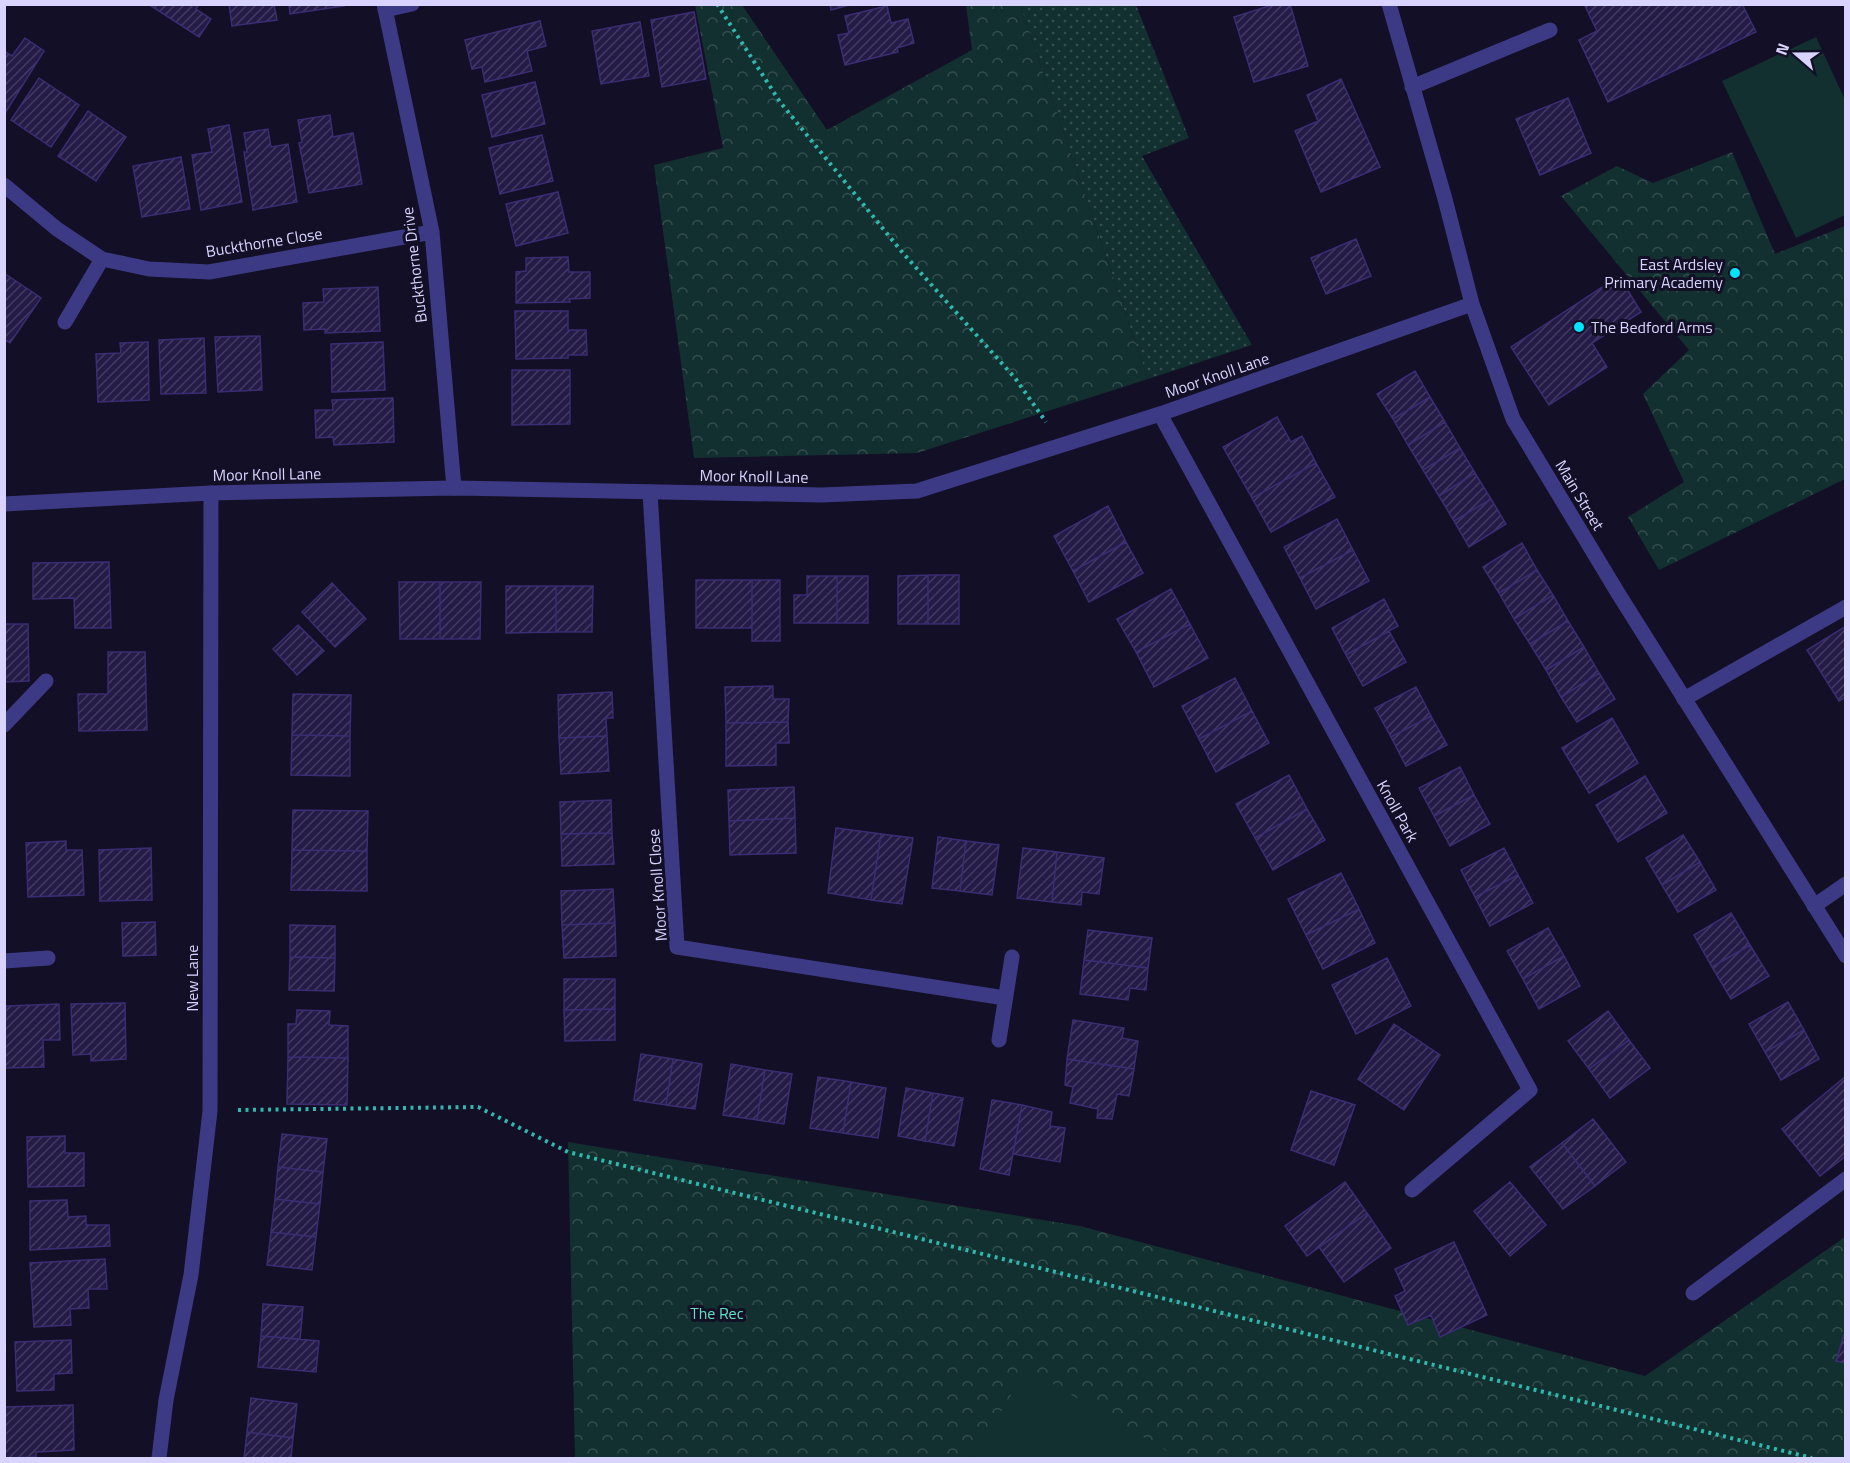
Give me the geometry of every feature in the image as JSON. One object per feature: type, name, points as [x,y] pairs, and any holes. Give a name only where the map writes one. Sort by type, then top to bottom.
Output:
[{"type":"street","points":[[385,7],[412,4]]},
{"type":"street","name":"Main Street","points":[[1389,4],[1445,199],[1472,304],[1513,419],[1845,956]]},
{"type":"street","name":"Buckthorne Drive","points":[[385,7],[432,232],[454,488]]},
{"type":"street","points":[[1412,87],[1550,30]]},
{"type":"street","name":"Buckthorne Close","points":[[4,185],[57,229],[102,260],[149,269],[209,272],[432,232]]},
{"type":"street","points":[[65,322],[102,260]]},
{"type":"street","name":"Moor Knoll Lane","points":[[4,504],[211,493],[454,488],[822,495],[917,491],[1160,414],[1472,304]]},
{"type":"street","name":"Knoll Park","points":[[1160,414],[1530,1090],[1412,1190]]},
{"type":"street","name":"Moor Knoll Close","points":[[650,492],[677,947],[1005,998]]},
{"type":"street","name":"New Lane","points":[[159,1458],[166,1400],[191,1275],[210,1110],[211,493]]},
{"type":"street","points":[[1684,699],[1845,607]]},
{"type":"street","points":[[4,725],[46,681]]},
{"type":"street","points":[[1814,906],[1845,884]]},
{"type":"street","points":[[999,1040],[1012,957]]},
{"type":"street","points":[[4,961],[48,958]]},
{"type":"street","points":[[1693,1293],[1845,1179]]},
{"type":"path","points":[[717,4],[780,102],[902,252],[1015,378],[1062,445]]},
{"type":"path","points":[[210,1110],[478,1107],[568,1152],[1812,1458]]},
{"type":"green space","points":[[695,5],[742,5],[827,130],[972,50],[966,5],[1020,5],[1148,379],[917,453],[694,458],[654,165],[723,148]]},
{"type":"green space","points":[[1020,5],[1136,5],[1189,138],[1142,156],[1252,345],[1148,379]]},
{"type":"green space","points":[[1816,37],[1845,100],[1845,215],[1796,238],[1722,81]]},
{"type":"green space","points":[[1732,152],[1775,254],[1845,226],[1845,479],[1659,570],[1628,517],[1684,482],[1643,394],[1689,350],[1561,196],[1617,166],[1653,183]]},
{"type":"green space","name":"The Rec","points":[[568,1142],[1080,1226],[1645,1376],[1845,1237],[1845,1458],[575,1458]]},
{"type":"green space","points":[[1027,1369],[1179,1458],[973,1458]]},
{"type":"building","points":[[148,4],[199,4],[196,9],[211,19],[199,37]]},
{"type":"building","points":[[229,4],[274,4],[277,20],[232,26]]},
{"type":"building","points":[[289,4],[343,4],[344,6],[290,14]]},
{"type":"building","points":[[830,4],[853,4],[831,10]]},
{"type":"building","points":[[1275,4],[1290,4],[1308,66],[1254,82],[1234,17]]},
{"type":"building","points":[[1584,4],[1742,4],[1756,32],[1608,102],[1579,40],[1597,31]]},
{"type":"building","points":[[887,6],[891,23],[908,19],[914,43],[897,48],[898,52],[845,65],[838,35],[849,33],[845,16]]},
{"type":"building","points":[[694,12],[706,79],[662,87],[651,20]]},
{"type":"building","points":[[540,21],[546,46],[527,51],[532,71],[485,82],[482,67],[472,69],[465,40]]},
{"type":"building","points":[[640,22],[649,76],[601,84],[592,31]]},
{"type":"building","points":[[25,38],[44,51],[4,115],[4,51],[12,56]]},
{"type":"building","points":[[39,78],[79,105],[51,147],[11,120]]},
{"type":"building","points":[[1341,79],[1380,167],[1321,192],[1295,131],[1318,121],[1307,95]]},
{"type":"building","points":[[535,82],[545,124],[492,137],[482,95]]},
{"type":"building","points":[[1568,98],[1591,153],[1540,175],[1516,119]]},
{"type":"building","points":[[88,111],[126,137],[96,181],[58,156]]},
{"type":"building","points":[[330,115],[333,137],[353,133],[362,184],[309,193],[299,143],[302,142],[298,120]]},
{"type":"building","points":[[229,125],[242,202],[201,210],[192,155],[212,152],[208,129]]},
{"type":"building","points":[[268,129],[271,147],[288,144],[297,202],[253,210],[244,152],[247,152],[244,133]]},
{"type":"building","points":[[542,135],[553,181],[500,194],[489,148]]},
{"type":"building","points":[[181,157],[190,209],[142,217],[133,166]]},
{"type":"building","points":[[558,192],[568,233],[516,246],[506,204]]},
{"type":"building","points":[[1356,239],[1371,276],[1326,294],[1311,258]]},
{"type":"building","points":[[568,257],[569,272],[590,272],[590,298],[569,299],[570,302],[516,303],[516,272],[526,271],[526,258]]},
{"type":"building","points":[[4,273],[41,298],[10,343],[4,339]]},
{"type":"building","name":"The Bedford Arms","points":[[1619,276],[1641,312],[1592,343],[1607,367],[1549,405],[1511,347]]},
{"type":"building","points":[[378,287],[380,331],[325,333],[325,329],[304,330],[303,303],[324,302],[323,289]]},
{"type":"building","points":[[515,311],[568,311],[568,330],[586,330],[587,355],[568,355],[568,358],[516,359]]},
{"type":"building","points":[[260,336],[262,390],[218,392],[215,337]]},
{"type":"building","points":[[204,338],[206,393],[161,394],[159,340]]},
{"type":"building","points":[[148,342],[149,400],[98,402],[96,354],[121,353],[120,343]]},
{"type":"building","points":[[383,342],[385,390],[332,392],[331,344]]},
{"type":"building","points":[[512,370],[570,370],[570,424],[512,425]]},
{"type":"building","points":[[1415,371],[1430,397],[1393,419],[1377,394]]},
{"type":"building","points":[[1430,397],[1445,422],[1408,445],[1393,419]]},
{"type":"building","points":[[393,398],[394,442],[334,445],[333,437],[316,438],[315,410],[333,410],[332,400]]},
{"type":"building","points":[[1277,417],[1291,442],[1302,436],[1316,463],[1252,498],[1223,447]]},
{"type":"building","points":[[1445,422],[1460,448],[1423,470],[1408,445]]},
{"type":"building","points":[[1460,448],[1475,473],[1439,496],[1423,470]]},
{"type":"building","points":[[1316,463],[1335,497],[1271,532],[1252,498]]},
{"type":"building","points":[[1475,473],[1491,499],[1454,521],[1439,496]]},
{"type":"building","points":[[1491,499],[1506,524],[1469,547],[1454,521]]},
{"type":"building","points":[[1108,506],[1126,542],[1073,571],[1054,536]]},
{"type":"building","points":[[1337,519],[1353,550],[1300,578],[1284,547]]},
{"type":"building","points":[[1126,542],[1143,573],[1089,602],[1073,571]]},
{"type":"building","points":[[1522,543],[1537,570],[1499,593],[1483,567]]},
{"type":"building","points":[[1353,550],[1369,581],[1316,609],[1300,578]]},
{"type":"building","points":[[109,562],[111,628],[75,628],[74,598],[33,599],[33,563]]},
{"type":"building","points":[[1537,570],[1553,595],[1514,619],[1499,593]]},
{"type":"building","points":[[928,575],[928,624],[898,624],[898,576]]},
{"type":"building","points":[[928,575],[959,575],[959,624],[928,624]]},
{"type":"building","points":[[807,576],[837,576],[837,623],[794,623],[794,595],[807,595]]},
{"type":"building","points":[[837,576],[868,576],[868,623],[837,623]]},
{"type":"building","points":[[696,580],[752,580],[752,628],[696,628]]},
{"type":"building","points":[[752,580],[780,580],[780,641],[752,641]]},
{"type":"building","points":[[399,582],[440,582],[440,639],[400,639]]},
{"type":"building","points":[[440,582],[481,582],[480,639],[440,639]]},
{"type":"building","points":[[332,583],[366,619],[335,647],[302,612]]},
{"type":"building","points":[[506,586],[556,586],[556,632],[506,633]]},
{"type":"building","points":[[556,586],[593,586],[592,632],[556,632]]},
{"type":"building","points":[[1171,589],[1190,624],[1136,652],[1117,619]]},
{"type":"building","points":[[1553,595],[1568,621],[1530,644],[1514,619]]},
{"type":"building","points":[[1384,599],[1398,626],[1346,655],[1332,628]]},
{"type":"building","points":[[1568,621],[1584,647],[1546,670],[1530,644]]},
{"type":"building","points":[[4,624],[28,624],[29,681],[4,682]]},
{"type":"building","points":[[1190,624],[1208,658],[1154,687],[1136,652]]},
{"type":"building","points":[[298,625],[324,651],[297,675],[273,649]]},
{"type":"building","points":[[1846,626],[1846,697],[1839,701],[1807,650]]},
{"type":"building","points":[[1389,631],[1406,662],[1363,686],[1346,655]]},
{"type":"building","points":[[1584,647],[1599,673],[1561,697],[1546,670]]},
{"type":"building","points":[[108,652],[145,652],[147,730],[79,731],[78,694],[108,694]]},
{"type":"building","points":[[1599,673],[1615,699],[1577,722],[1561,697]]},
{"type":"building","points":[[1235,678],[1252,711],[1199,739],[1182,706]]},
{"type":"building","points":[[773,686],[773,699],[789,699],[788,722],[726,723],[725,687]]},
{"type":"building","points":[[1416,687],[1431,716],[1391,737],[1375,708]]},
{"type":"building","points":[[612,692],[613,718],[606,718],[607,736],[559,738],[558,695]]},
{"type":"building","points":[[293,694],[351,695],[350,736],[292,735]]},
{"type":"building","points":[[1252,711],[1269,743],[1216,772],[1199,739]]},
{"type":"building","points":[[1431,716],[1447,745],[1406,766],[1391,737]]},
{"type":"building","points":[[1612,718],[1638,763],[1589,793],[1562,748]]},
{"type":"building","points":[[788,722],[789,743],[776,743],[776,765],[726,766],[726,723]]},
{"type":"building","points":[[292,735],[350,736],[350,776],[291,775]]},
{"type":"building","points":[[607,736],[609,771],[561,774],[559,738]]},
{"type":"building","points":[[1460,767],[1474,795],[1434,816],[1419,788]]},
{"type":"building","points":[[1289,775],[1307,809],[1255,838],[1236,804]]},
{"type":"building","points":[[1645,776],[1667,813],[1618,842],[1596,805]]},
{"type":"building","points":[[794,787],[795,818],[729,821],[728,790]]},
{"type":"building","points":[[1474,795],[1490,824],[1450,846],[1434,816]]},
{"type":"building","points":[[611,800],[612,833],[561,834],[560,802]]},
{"type":"building","points":[[1307,809],[1325,840],[1273,870],[1255,838]]},
{"type":"building","points":[[293,810],[368,811],[367,851],[292,850]]},
{"type":"building","points":[[795,818],[796,853],[730,855],[729,821]]},
{"type":"building","points":[[836,828],[881,834],[871,900],[828,893]]},
{"type":"building","points":[[612,833],[614,864],[562,866],[561,834]]},
{"type":"building","points":[[881,834],[913,838],[902,904],[871,900]]},
{"type":"building","points":[[1683,835],[1700,862],[1662,885],[1646,858]]},
{"type":"building","points":[[938,837],[966,841],[960,891],[932,888]]},
{"type":"building","points":[[66,841],[66,850],[82,850],[84,895],[28,897],[26,843]]},
{"type":"building","points":[[966,841],[999,845],[992,895],[960,891]]},
{"type":"building","points":[[151,848],[152,900],[100,901],[99,850]]},
{"type":"building","points":[[1023,848],[1057,852],[1052,902],[1017,898]]},
{"type":"building","points":[[1504,848],[1518,875],[1475,897],[1461,870]]},
{"type":"building","points":[[292,850],[367,851],[367,891],[291,890]]},
{"type":"building","points":[[1057,852],[1104,858],[1099,894],[1082,892],[1081,905],[1052,902]]},
{"type":"building","points":[[1700,862],[1716,890],[1678,912],[1662,885]]},
{"type":"building","points":[[1341,873],[1359,909],[1306,935],[1288,899]]},
{"type":"building","points":[[1518,875],[1533,903],[1490,926],[1475,897]]},
{"type":"building","points":[[613,889],[615,923],[562,925],[561,891]]},
{"type":"building","points":[[1359,909],[1375,943],[1323,969],[1306,935]]},
{"type":"building","points":[[1731,913],[1750,945],[1712,967],[1694,935]]},
{"type":"building","points":[[155,922],[156,955],[123,956],[122,923]]},
{"type":"building","points":[[615,923],[616,956],[564,958],[562,925]]},
{"type":"building","points":[[290,925],[335,926],[335,958],[290,957]]},
{"type":"building","points":[[1548,928],[1564,956],[1523,979],[1507,951]]},
{"type":"building","points":[[1088,930],[1152,938],[1148,968],[1084,960]]},
{"type":"building","points":[[1750,945],[1769,976],[1731,999],[1712,967]]},
{"type":"building","points":[[1564,956],[1580,986],[1539,1009],[1523,979]]},
{"type":"building","points":[[290,957],[335,958],[334,991],[289,990]]},
{"type":"building","points":[[1387,958],[1411,1006],[1356,1034],[1332,985]]},
{"type":"building","points":[[1084,960],[1148,968],[1146,990],[1130,988],[1128,1000],[1080,994]]},
{"type":"building","points":[[564,979],[615,979],[615,1009],[564,1010]]},
{"type":"building","points":[[1788,1002],[1804,1030],[1765,1052],[1749,1024]]},
{"type":"building","points":[[125,1003],[126,1059],[91,1061],[91,1054],[73,1055],[71,1004]]},
{"type":"building","points":[[59,1004],[60,1040],[43,1040],[44,1067],[4,1068],[6,1006]]},
{"type":"building","points":[[615,1009],[615,1040],[565,1041],[564,1010]]},
{"type":"building","points":[[297,1010],[330,1011],[329,1025],[348,1026],[348,1058],[288,1057],[288,1024],[296,1024]]},
{"type":"building","points":[[1608,1011],[1629,1040],[1589,1069],[1568,1041]]},
{"type":"building","points":[[1073,1020],[1124,1028],[1122,1038],[1138,1041],[1134,1069],[1067,1059]]},
{"type":"building","points":[[1394,1024],[1440,1055],[1404,1110],[1358,1079]]},
{"type":"building","points":[[1804,1030],[1819,1059],[1781,1080],[1765,1052]]},
{"type":"building","points":[[1629,1040],[1650,1068],[1610,1098],[1589,1069]]},
{"type":"building","points":[[641,1054],[673,1059],[666,1105],[634,1100]]},
{"type":"building","points":[[288,1057],[348,1058],[347,1105],[287,1104]]},
{"type":"building","points":[[673,1059],[702,1064],[695,1109],[666,1105]]},
{"type":"building","points":[[1067,1059],[1134,1069],[1129,1096],[1117,1094],[1112,1119],[1097,1118],[1098,1109],[1070,1103],[1073,1087],[1065,1085]]},
{"type":"building","points":[[731,1064],[765,1070],[757,1120],[723,1115]]},
{"type":"building","points":[[765,1070],[792,1074],[784,1124],[757,1120]]},
{"type":"building","points":[[1846,1076],[1846,1156],[1820,1176],[1782,1129]]},
{"type":"building","points":[[818,1077],[851,1082],[843,1133],[810,1128]]},
{"type":"building","points":[[851,1082],[886,1088],[878,1138],[843,1133]]},
{"type":"building","points":[[906,1088],[933,1093],[925,1141],[898,1136]]},
{"type":"building","points":[[1311,1091],[1355,1105],[1334,1165],[1291,1150]]},
{"type":"building","points":[[933,1093],[963,1098],[954,1146],[925,1141]]},
{"type":"building","points":[[992,1100],[1022,1105],[1009,1175],[980,1169]]},
{"type":"building","points":[[1022,1105],[1052,1112],[1050,1126],[1065,1128],[1060,1162],[1013,1154]]},
{"type":"building","points":[[1593,1119],[1626,1162],[1595,1186],[1562,1143]]},
{"type":"building","points":[[282,1134],[327,1139],[323,1172],[278,1167]]},
{"type":"building","points":[[65,1136],[65,1153],[84,1153],[84,1186],[28,1187],[27,1137]]},
{"type":"building","points":[[1562,1143],[1595,1186],[1563,1209],[1530,1167]]},
{"type":"building","points":[[278,1167],[323,1172],[320,1204],[275,1199]]},
{"type":"building","points":[[1345,1182],[1367,1213],[1307,1256],[1285,1226]]},
{"type":"building","points":[[1510,1182],[1546,1225],[1510,1256],[1474,1211]]},
{"type":"building","points":[[275,1199],[320,1204],[316,1237],[271,1232]]},
{"type":"building","points":[[67,1200],[68,1217],[86,1216],[86,1225],[109,1225],[110,1246],[30,1250],[30,1201]]},
{"type":"building","points":[[1367,1213],[1391,1248],[1344,1282],[1319,1247]]},
{"type":"building","points":[[271,1232],[316,1237],[312,1270],[267,1265]]},
{"type":"building","points":[[1454,1242],[1487,1315],[1440,1337],[1431,1315],[1408,1325],[1395,1296],[1405,1291],[1395,1269]]},
{"type":"building","points":[[105,1259],[107,1289],[88,1289],[89,1308],[70,1309],[71,1325],[34,1327],[30,1263]]},
{"type":"building","points":[[263,1304],[303,1307],[300,1339],[261,1336]]},
{"type":"building","points":[[1846,1329],[1846,1363],[1836,1361]]},
{"type":"building","points":[[261,1336],[319,1341],[316,1372],[258,1367]]},
{"type":"building","points":[[71,1340],[72,1373],[54,1374],[54,1390],[17,1391],[15,1342]]},
{"type":"building","points":[[251,1398],[297,1404],[293,1438],[247,1432]]},
{"type":"building","points":[[73,1405],[74,1450],[36,1452],[36,1457],[4,1458],[4,1407]]},
{"type":"building","points":[[247,1432],[293,1438],[291,1458],[244,1458]]},
{"type":"place","name":"East Ardsley Primary Academy","points":[[1735,273]]},
{"type":"place","name":"The Bedford Arms","points":[[1579,327]]}]
